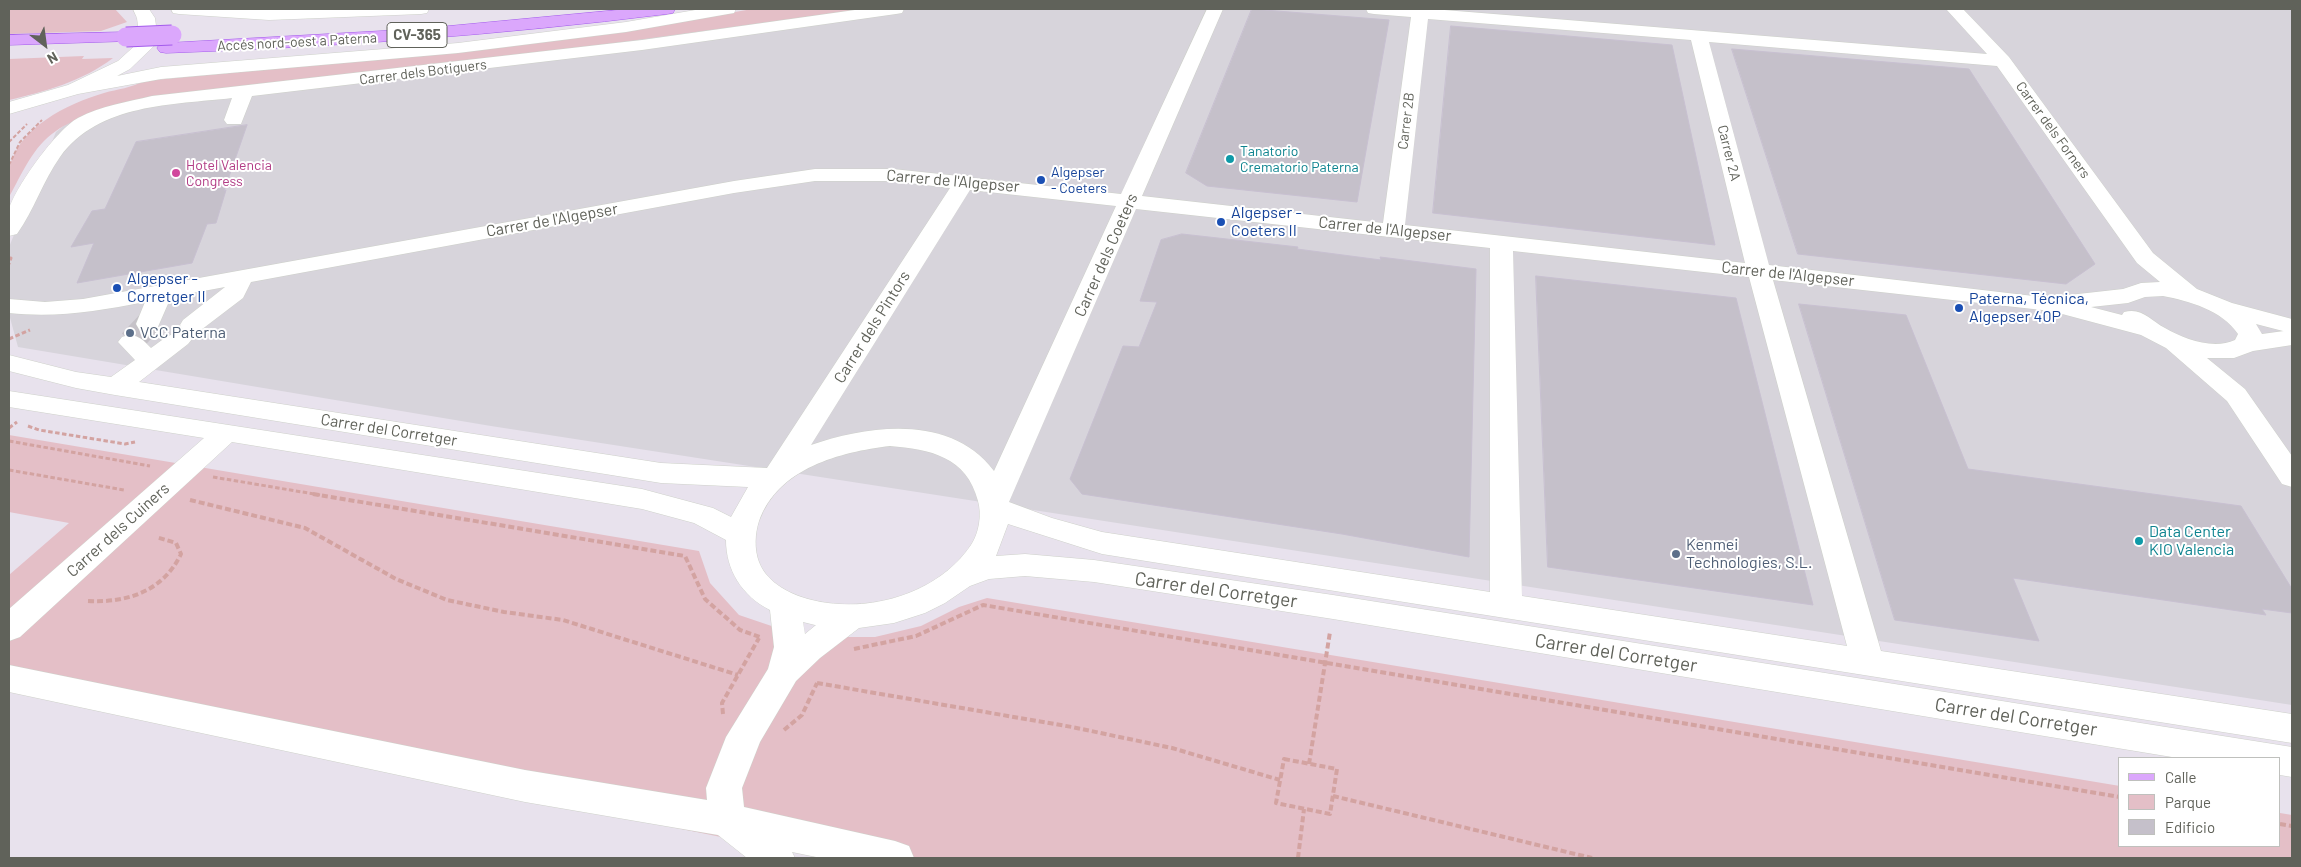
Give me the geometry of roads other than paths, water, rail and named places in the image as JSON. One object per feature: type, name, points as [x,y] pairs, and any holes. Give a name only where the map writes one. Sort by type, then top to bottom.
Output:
[{"type":"main road","name":"Accés nord-oest a Paterna","points":[[169,41],[582,9]]},
{"type":"main road","name":"Accés nord-oest a Paterna","points":[[169,41],[404,36],[537,25],[667,9]]},
{"type":"main road","name":"CV-365","points":[[9,40],[123,43]]},
{"type":"main road","name":"CV-365","points":[[9,52],[169,41]]},
{"type":"street","points":[[9,108],[75,89],[124,65],[149,42],[146,18],[141,9]]},
{"type":"street","points":[[179,9],[224,13],[292,13],[421,9]]},
{"type":"street","points":[[75,89],[161,73],[458,48],[626,26],[728,9]]},
{"type":"street","name":"Carrer dels Botiguers","points":[[9,229],[60,141],[82,124],[115,110],[152,102],[642,45],[896,9]]},
{"type":"street","name":"Carrer dels Coeters","points":[[963,576],[982,554],[993,531],[996,504],[1215,9]]},
{"type":"street","points":[[1374,9],[2003,61]]},
{"type":"street","name":"Carrer dels Forners","points":[[1954,9],[2003,61],[2145,258],[2190,294]]},
{"type":"street","name":"Carrer 2B","points":[[1392,229],[1420,13]]},
{"type":"street","name":"Carrer 2A","points":[[1699,36],[1759,271],[1868,663]]},
{"type":"street","points":[[234,120],[244,92]]},
{"type":"street","points":[[9,126],[52,97]]},
{"type":"street","name":"Carrer de l'Algepser","points":[[9,306],[58,309],[241,278],[734,187],[815,175],[893,175],[965,181],[2052,304]]},
{"type":"street","name":"Carrer dels Pintors","points":[[776,475],[965,181]]},
{"type":"street","points":[[1501,242],[1506,606]]},
{"type":"street","points":[[2145,258],[2135,293],[2127,311],[2146,329]]},
{"type":"street","points":[[115,386],[150,361],[235,293],[241,278]]},
{"type":"street","points":[[2052,304],[2163,289],[2190,294],[2225,309],[2292,326]]},
{"type":"street","points":[[150,361],[140,333],[161,292]]},
{"type":"street","points":[[2052,304],[2146,329],[2172,342],[2236,395],[2292,477]]},
{"type":"street","points":[[2225,309],[2242,322],[2250,334],[2240,347],[2236,395]]},
{"type":"street","points":[[2172,342],[2217,351],[2292,338]]},
{"type":"street","name":"Carrer del Corretger","points":[[9,363],[76,380],[661,473],[776,475]]},
{"type":"street","name":"Carrer del Corretger","points":[[9,399],[642,499],[703,515],[740,534]]},
{"type":"street","name":"Carrer dels Cuiners","points":[[9,628],[227,432]]},
{"type":"street","points":[[963,576],[932,596],[894,610],[853,616],[817,614],[785,604],[758,586],[742,561],[740,534],[746,514],[756,495],[776,475],[813,453],[851,441],[890,437],[928,441],[960,454],[983,474],[996,504]]},
{"type":"street","name":"Carrer del Corretger","points":[[996,504],[1042,526],[1102,543],[2292,729]]},
{"type":"street","name":"Carrer del Corretger","points":[[963,576],[989,568],[1025,565],[1094,572],[1333,607],[2263,757]]},
{"type":"street","points":[[785,604],[794,656]]},
{"type":"street","points":[[776,858],[727,820],[724,788],[744,737],[794,656],[853,616]]},
{"type":"street","points":[[9,679],[516,784],[727,820],[895,858]]},
{"type":"tunnel","points":[[131,342],[148,324]]},
{"type":"place","name":"Tanatorio Crematorio Paterna","points":[[1230,159]]},
{"type":"place","name":"Hotel Valencia Congress","points":[[176,173]]},
{"type":"place","name":"Algepser - Coeters","points":[[1041,180]]},
{"type":"place","name":"Algepser - Coeters II","points":[[1221,222]]},
{"type":"place","name":"Algepser - Corretger II","points":[[117,288]]},
{"type":"place","name":"Paterna, Técnica, Algepser 40P","points":[[1959,308]]},
{"type":"place","name":"VCC Paterna","points":[[130,333]]},
{"type":"place","name":"Data Center KIO Valencia","points":[[2139,541]]},
{"type":"place","name":"Kenmei Technologies, S.L.","points":[[1676,554]]}]
